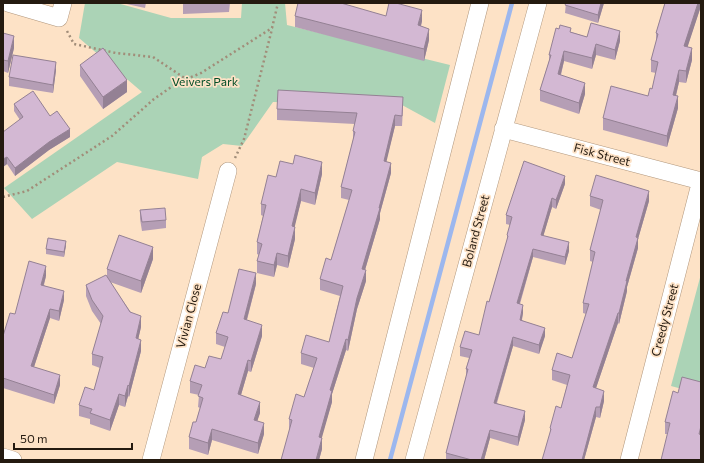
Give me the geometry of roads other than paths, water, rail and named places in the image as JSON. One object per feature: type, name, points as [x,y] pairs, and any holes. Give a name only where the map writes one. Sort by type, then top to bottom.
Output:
[{"type":"street","points":[[8,3],[61,10]]},
{"type":"street","points":[[364,460],[480,3]]},
{"type":"street","name":"Boland Street","points":[[414,460],[538,3]]},
{"type":"street","name":"Fisk Street","points":[[503,129],[701,181]]},
{"type":"street","name":"Vivian Close","points":[[151,460],[228,172]]},
{"type":"street","name":"Creedy Street","points":[[628,460],[701,181]]},
{"type":"street","points":[[3,457],[13,460]]},
{"type":"waterway","points":[[390,460],[512,3]]},
{"type":"park label","name":"Veivers Park","points":[[205,82]]}]
